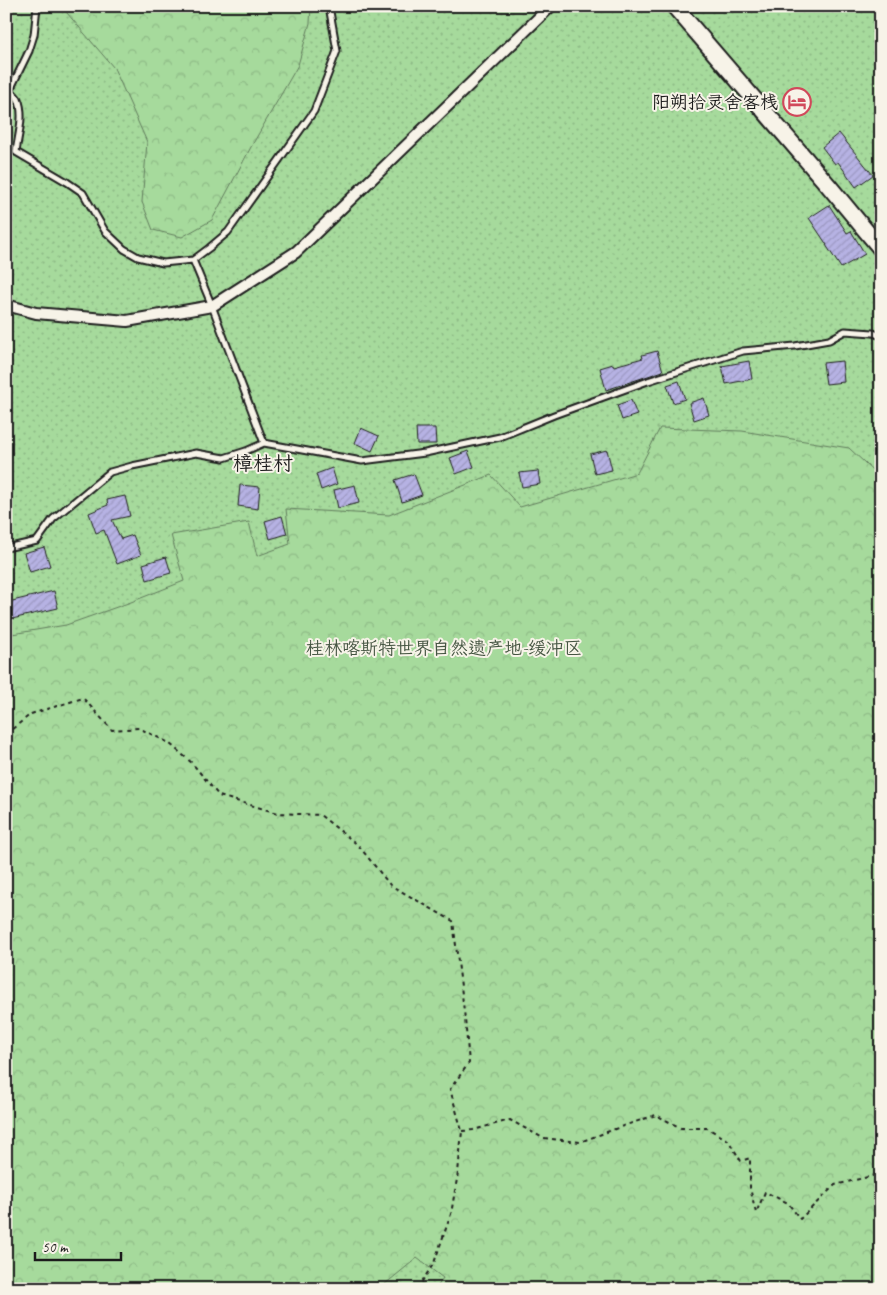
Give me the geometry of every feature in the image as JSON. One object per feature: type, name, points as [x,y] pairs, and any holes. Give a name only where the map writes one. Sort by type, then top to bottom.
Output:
[{"type":"main road","points":[[674,6],[881,249]]},
{"type":"street","points":[[6,305],[36,313],[127,321],[212,306],[296,252],[550,6]]},
{"type":"lane","points":[[37,6],[34,35],[29,52],[8,90],[17,98],[20,107],[16,152],[83,193],[105,231],[124,249],[138,257],[163,263],[193,260],[228,232],[314,111],[337,51],[330,6]]},
{"type":"lane","points":[[193,260],[264,443]]},
{"type":"lane","points":[[6,548],[37,541],[53,519],[110,472],[132,466],[196,453],[224,458],[246,452],[264,443],[362,461],[425,453],[500,437],[648,381],[743,351],[795,346],[829,340],[845,331],[873,333],[881,336]]},
{"type":"path","points":[[6,734],[31,714],[83,698],[112,730],[138,728],[169,743],[192,763],[219,796],[278,813],[320,814],[358,845],[390,885],[453,922],[469,1063],[450,1089],[462,1131],[458,1174],[452,1214],[434,1263],[416,1289]]},
{"type":"path","points":[[462,1131],[510,1120],[542,1138],[580,1142],[656,1115],[681,1128],[707,1128],[728,1140],[741,1162],[750,1158],[750,1188],[756,1213],[765,1192],[788,1203],[800,1218],[836,1185],[876,1174],[881,1191]]},
{"type":"green space","name":"桂林喀斯特世界自然遗产地-缓冲区","points":[[6,6],[881,6],[881,1289],[6,1289]]},
{"type":"green space","points":[[61,6],[311,6],[310,23],[298,65],[212,220],[182,237],[153,230],[142,202],[147,142],[114,68]]},
{"type":"green space","name":"桂林喀斯特世界自然遗产地-缓冲区","points":[[660,428],[742,431],[849,448],[881,478],[881,1289],[436,1289],[443,1278],[417,1258],[379,1289],[6,1289],[6,635],[66,625],[184,581],[171,535],[249,522],[257,556],[290,544],[286,509],[389,515],[491,475],[520,507],[637,473]]},
{"type":"building","points":[[839,133],[873,175],[856,187],[838,162],[835,164],[822,147]]},
{"type":"building","points":[[829,205],[847,233],[851,231],[865,254],[841,268],[809,218]]},
{"type":"building","points":[[657,351],[663,371],[606,390],[600,368],[643,358],[642,355]]},
{"type":"building","points":[[749,361],[752,379],[726,384],[722,366]]},
{"type":"building","points":[[842,361],[844,382],[826,384],[823,363]]},
{"type":"building","points":[[679,381],[685,399],[673,403],[667,385]]},
{"type":"building","points":[[704,398],[709,415],[694,420],[689,403]]},
{"type":"building","points":[[631,400],[637,415],[622,420],[617,405]]},
{"type":"building","points":[[361,428],[379,436],[372,451],[355,443]]},
{"type":"building","points":[[416,428],[435,428],[436,444],[417,444]]},
{"type":"building","points":[[607,450],[612,470],[595,474],[590,454]]},
{"type":"building","points":[[468,451],[474,467],[456,474],[450,458]]},
{"type":"building","points":[[332,468],[337,484],[321,490],[316,474]]},
{"type":"building","points":[[538,471],[540,484],[522,487],[519,473]]},
{"type":"building","points":[[414,474],[422,495],[402,502],[395,480]]},
{"type":"building","points":[[240,485],[260,487],[258,509],[238,506]]},
{"type":"building","points":[[355,485],[359,503],[338,508],[334,490]]},
{"type":"building","points":[[125,496],[130,516],[112,520],[121,539],[133,535],[141,555],[117,564],[104,530],[96,533],[89,513],[108,505],[107,500]]},
{"type":"building","points":[[282,516],[287,534],[270,539],[265,521]]},
{"type":"building","points":[[44,547],[50,566],[30,572],[24,553]]},
{"type":"building","points":[[166,557],[171,573],[147,580],[143,564]]},
{"type":"building","points":[[54,591],[58,608],[12,619],[8,602]]},
{"type":"place","name":"阳朔拾灵舍客栈","points":[[797,102]]},
{"type":"district","name":"樟桂村","points":[[263,463]]}]
